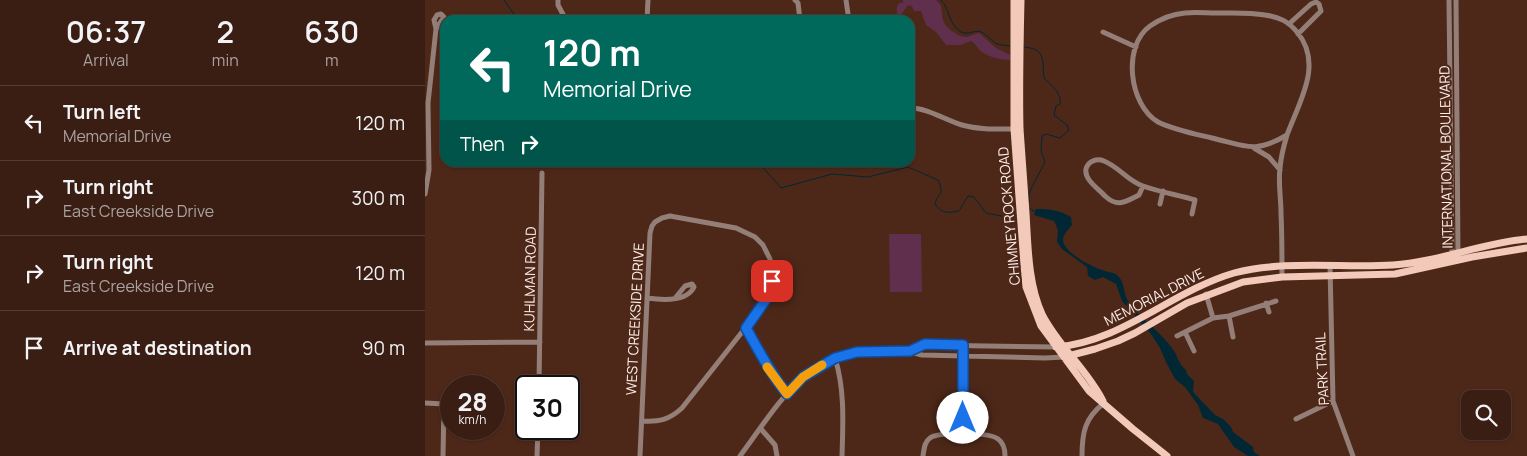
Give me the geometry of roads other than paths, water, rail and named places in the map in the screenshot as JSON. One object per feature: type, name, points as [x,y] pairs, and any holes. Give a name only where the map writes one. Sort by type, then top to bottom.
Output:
[{"type":"main road","name":"CHIMNEY ROCK ROAD","points":[[1014,0],[1017,30],[1017,129],[1027,265],[1026,287],[1032,306],[1041,326],[1098,391],[1105,403],[1133,429],[1167,456]]},
{"type":"main road","name":"CHIMNEY ROCK ROAD","points":[[1017,30],[1021,0]]},
{"type":"main road","name":"MEMORIAL DRIVE","points":[[1060,347],[1100,338],[1204,284],[1260,268],[1282,266],[1394,265],[1507,241],[1527,239]]},
{"type":"main road","name":"MEMORIAL DRIVE","points":[[1067,356],[1095,349],[1135,333],[1206,294],[1243,282],[1282,277],[1395,274],[1457,260],[1527,248]]},
{"type":"main road","points":[[1394,265],[1395,274]]},
{"type":"street","points":[[558,0],[558,5],[564,15]]},
{"type":"street","points":[[647,15],[648,0]]},
{"type":"street","points":[[795,0],[798,3],[799,15]]},
{"type":"street","points":[[846,0],[848,15]]},
{"type":"street","name":"INTERNATIONAL BOULEVARD","points":[[1449,0],[1451,219],[1457,260]]},
{"type":"street","name":"INTERNATIONAL BOULEVARD","points":[[1455,253],[1459,220],[1456,0]]},
{"type":"street","points":[[1290,23],[1311,4],[1316,2],[1319,4],[1321,11],[1298,34]]},
{"type":"street","points":[[1449,8],[1456,8]]},
{"type":"street","points":[[1280,170],[1269,157],[1253,148],[1172,127],[1158,122],[1147,113],[1140,104],[1133,82],[1136,47],[1143,32],[1168,17],[1185,13],[1272,16],[1290,23],[1298,34],[1306,49],[1310,63],[1304,93],[1287,135],[1280,170],[1282,277]]},
{"type":"street","points":[[425,194],[429,170],[427,102],[436,29]]},
{"type":"street","points":[[1103,32],[1136,47]]},
{"type":"street","points":[[1449,57],[1456,57]]},
{"type":"street","points":[[1450,102],[1457,102]]},
{"type":"street","points":[[915,108],[961,125],[979,129],[1017,129]]},
{"type":"street","points":[[1253,148],[1272,144],[1287,135]]},
{"type":"street","points":[[1451,142],[1457,142]]},
{"type":"street","points":[[1143,186],[1139,195],[1119,204],[1113,203],[1087,178],[1086,170],[1089,163],[1096,160],[1104,161],[1143,186],[1195,200],[1191,214]]},
{"type":"street","name":"KUHLMAN ROAD","points":[[539,375],[542,173]]},
{"type":"street","points":[[1451,185],[1458,185]]},
{"type":"street","points":[[1160,204],[1163,191]]},
{"type":"street","name":"WEST CREEKSIDE DRIVE","points":[[640,456],[652,226],[659,219],[670,216],[736,228],[755,237],[767,251],[773,273],[770,290],[767,298],[746,328]]},
{"type":"street","points":[[1451,219],[1459,220]]},
{"type":"street","name":"PARK TRAIL","points":[[1330,266],[1333,401],[1353,456]]},
{"type":"street","points":[[1206,294],[1213,318]]},
{"type":"street","points":[[647,298],[661,300],[676,297]]},
{"type":"street","points":[[1177,336],[1213,318],[1229,316],[1276,301]]},
{"type":"street","points":[[1266,303],[1269,312]]},
{"type":"street","points":[[1229,316],[1233,337]]},
{"type":"street","points":[[642,421],[659,422],[676,414],[746,328],[761,358],[775,380],[787,394]]},
{"type":"street","points":[[1185,332],[1194,351]]},
{"type":"street","points":[[425,343],[540,342]]},
{"type":"street","name":"MEMORIAL DRIVE","points":[[910,351],[925,344],[1060,347]]},
{"type":"street","points":[[963,345],[963,434]]},
{"type":"street","name":"MEMORIAL DRIVE","points":[[740,456],[787,394],[803,377],[835,358],[857,352],[910,351],[922,355],[1045,358],[1067,356]]},
{"type":"street","points":[[835,358],[843,394],[842,456]]},
{"type":"street","points":[[1296,419],[1333,401]]},
{"type":"street","points":[[425,403],[445,404],[443,456]]},
{"type":"street","points":[[1082,456],[1082,441],[1089,420],[1095,411],[1105,403]]},
{"type":"street","points":[[761,428],[775,445],[777,456]]},
{"type":"street","points":[[923,456],[925,445],[930,438],[940,434],[989,435],[995,437],[1003,444],[1005,456]]},
{"type":"street","points":[[537,440],[537,456]]},
{"type":"water","points":[[1036,209],[1054,210],[1071,217],[1072,225],[1063,239],[1065,246],[1086,263],[1115,274],[1120,278],[1127,299],[1132,306],[1169,344],[1187,374],[1194,381],[1193,392],[1215,415],[1223,419],[1231,427],[1233,432],[1253,447],[1254,452],[1260,456],[1248,456],[1234,447],[1218,424],[1203,418],[1198,405],[1185,387],[1175,379],[1151,334],[1122,301],[1116,284],[1103,277],[1095,280],[1088,276],[1087,267],[1062,249],[1057,242],[1058,230],[1054,221],[1034,215]]},
{"type":"waterway","points":[[504,0],[514,15]]},
{"type":"waterway","points":[[941,0],[951,21],[961,32],[980,32],[997,44],[1010,46]]},
{"type":"waterway","points":[[1022,47],[1039,52],[1044,78],[1055,90],[1060,100],[1054,115],[1067,125],[1069,130],[1060,138],[1046,134],[1042,136],[1041,151],[1045,162],[1029,193],[1029,202]]},
{"type":"waterway","points":[[763,167],[781,188],[832,174],[868,177],[908,167]]},
{"type":"waterway","points":[[908,167],[938,180],[941,192],[935,204],[943,211],[959,211],[968,196],[974,197],[986,213],[1006,217],[1018,215]]},
{"type":"waterway","points":[[1028,208],[1036,212]]}]
